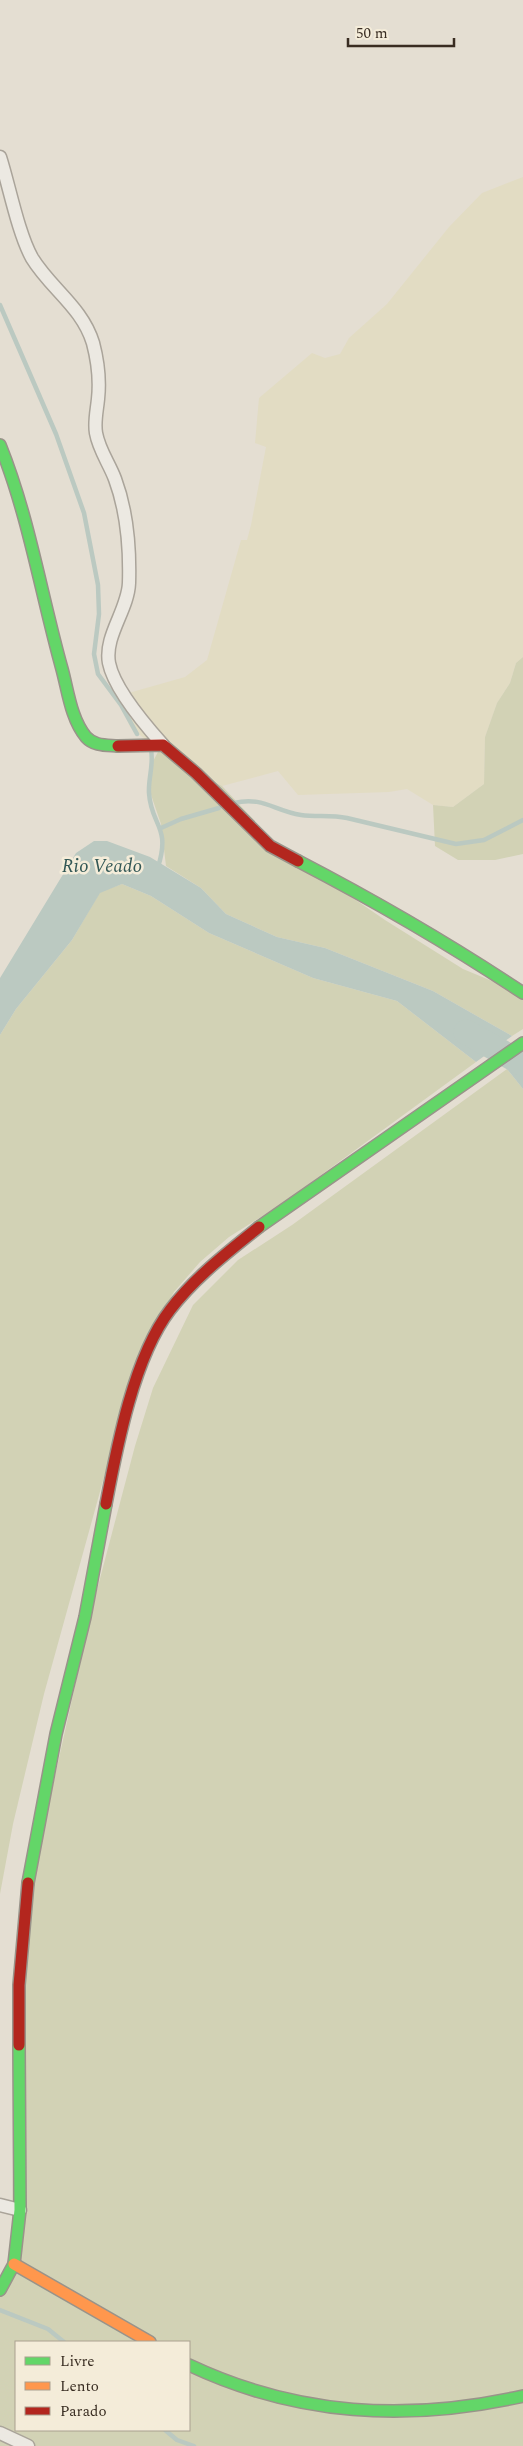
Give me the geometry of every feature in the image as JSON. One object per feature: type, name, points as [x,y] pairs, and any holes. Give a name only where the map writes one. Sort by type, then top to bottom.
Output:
[{"type":"main road","points":[[0,445],[15,482],[78,725],[86,738],[95,744],[134,747],[163,745],[196,773],[270,846],[342,884],[462,953],[523,993]]},
{"type":"main road","points":[[0,2290],[14,2264],[20,2210],[19,1985],[25,1905],[32,1855],[56,1734],[85,1617],[114,1456],[128,1406],[147,1352],[169,1311],[200,1275],[259,1227],[473,1079],[523,1042]]},
{"type":"main road","points":[[14,2264],[148,2341]]},
{"type":"main road","points":[[190,2366],[221,2382],[249,2392],[288,2401],[358,2410],[405,2411],[466,2408],[523,2396]]},
{"type":"street","points":[[0,157],[23,237],[32,258],[84,320],[93,343],[99,386],[96,430],[98,440],[115,479],[123,507],[128,547],[129,585],[126,600],[111,641],[109,664],[128,700],[163,745]]},
{"type":"street","points":[[0,2205],[20,2210]]},
{"type":"street","points":[[0,2433],[28,2446]]},
{"type":"shaded area","points":[[523,177],[523,657],[516,663],[510,683],[497,703],[485,737],[484,784],[453,807],[433,805],[407,789],[389,792],[298,795],[278,771],[222,786],[171,760],[130,727],[118,696],[185,677],[207,660],[241,540],[247,540],[251,525],[266,447],[255,443],[259,398],[312,353],[325,358],[340,354],[349,338],[387,304],[449,227],[482,193]]},
{"type":"green space","points":[[523,657],[523,854],[495,860],[458,860],[435,846],[433,805],[453,807],[484,784],[485,737],[497,703],[510,683],[516,663]]},
{"type":"green space","points":[[159,750],[171,760],[222,786],[281,849],[385,920],[463,969],[523,994],[523,1029],[512,1036],[433,991],[325,948],[277,937],[226,914],[201,888],[166,866],[161,824],[148,786],[150,767]]},
{"type":"green space","points":[[122,884],[151,896],[209,933],[313,978],[397,1001],[476,1062],[280,1205],[229,1237],[200,1262],[174,1292],[160,1316],[106,1470],[44,1694],[13,1824],[0,1894],[0,1035],[16,1009],[72,940],[100,892]]},
{"type":"green space","points":[[507,1069],[523,1089],[523,2446],[0,2446],[0,2285],[6,2271],[12,2230],[17,1947],[93,1605],[135,1446],[153,1388],[193,1305],[238,1260],[292,1225]]},
{"type":"water","name":"Rio Veado","points":[[94,841],[107,841],[150,857],[201,888],[226,914],[277,937],[325,948],[433,991],[512,1036],[476,1062],[397,1001],[313,978],[209,933],[151,896],[122,884],[100,893],[72,940],[16,1009],[0,1035],[0,978],[76,853]]},
{"type":"water","points":[[523,1057],[523,1089],[507,1069]]},
{"type":"waterway","points":[[0,305],[56,434],[84,513],[98,585],[99,614],[94,654],[98,674],[121,705],[137,734]]},
{"type":"waterway","points":[[151,750],[150,804],[159,827],[162,843],[158,867]]},
{"type":"waterway","points":[[234,803],[253,801],[301,815],[347,818],[456,844],[484,840],[523,820]]},
{"type":"waterway","points":[[161,828],[181,819],[219,808]]},
{"type":"waterway","name":"Rio Veado","points":[[466,1032],[523,1064]]},
{"type":"waterway","points":[[0,2310],[48,2329],[63,2341]]},
{"type":"waterway","points":[[166,2431],[177,2440],[194,2446]]},
{"type":"traffic: fast","points":[[0,445],[27,528],[73,713],[81,730],[89,740],[100,744],[118,746]]},
{"type":"traffic: fast","points":[[298,861],[412,924],[523,993]]},
{"type":"traffic: fast","points":[[259,1227],[523,1043]]},
{"type":"traffic: fast","points":[[28,1883],[56,1734],[85,1617],[106,1504]]},
{"type":"traffic: fast","points":[[0,2290],[14,2264],[20,2210],[19,2045]]},
{"type":"traffic: fast","points":[[190,2365],[230,2382],[270,2395],[312,2404],[353,2409],[395,2411],[437,2409],[523,2396]]},
{"type":"traffic: slow","points":[[14,2264],[148,2341]]},
{"type":"traffic: jam","points":[[118,746],[163,745],[196,773],[270,846],[298,861]]},
{"type":"traffic: jam","points":[[106,1504],[129,1403],[146,1352],[157,1329],[170,1310],[190,1287],[259,1227]]},
{"type":"traffic: jam","points":[[19,2045],[19,1985],[28,1883]]}]
